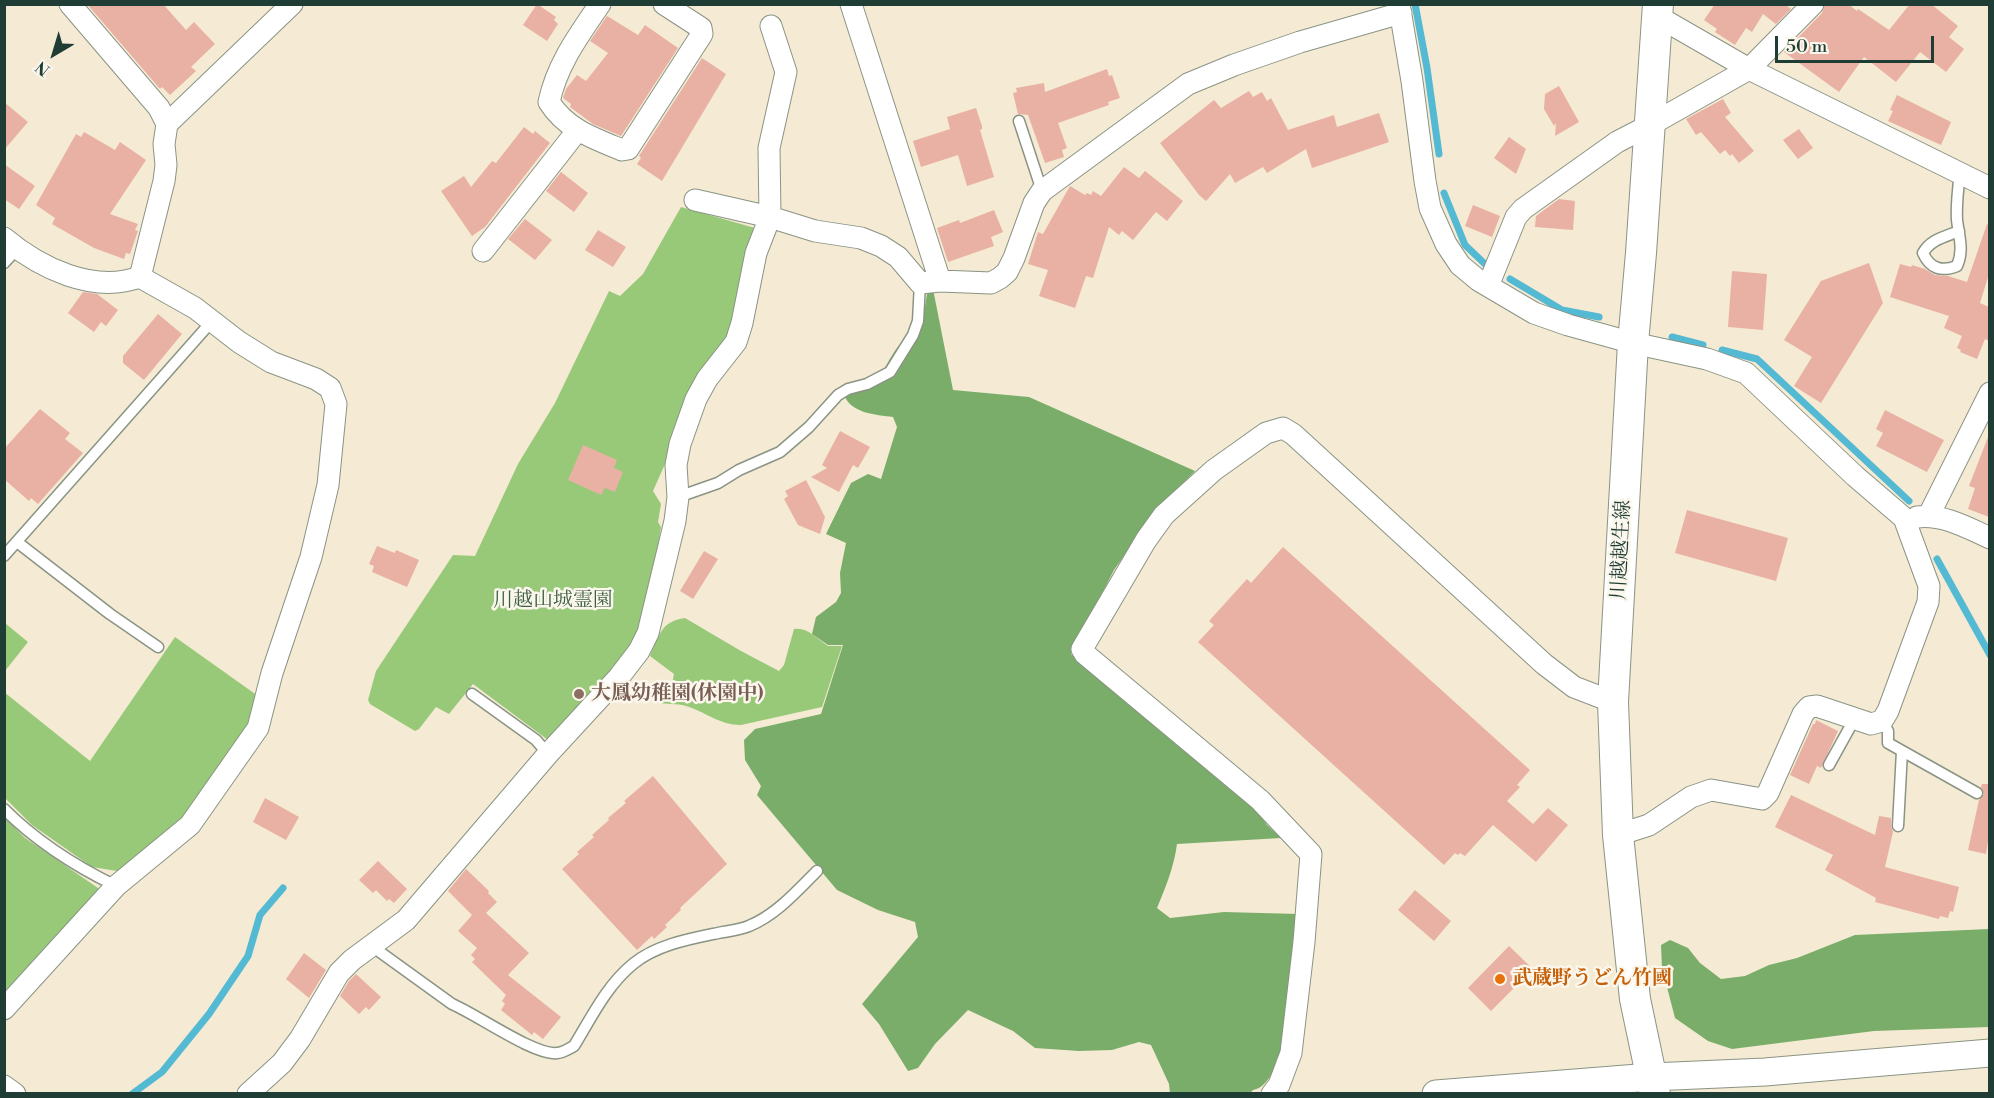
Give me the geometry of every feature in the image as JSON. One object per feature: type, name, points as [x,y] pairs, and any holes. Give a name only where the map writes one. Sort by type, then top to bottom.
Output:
[{"type":"main road","name":"川越越生線","points":[[1653,1085],[1635,999],[1618,836],[1613,702],[1633,343],[1658,10]]},
{"type":"street","points":[[70,4],[159,108],[167,124],[164,144],[166,165],[164,181],[140,278]]},
{"type":"street","points":[[167,124],[291,4]]},
{"type":"street","points":[[600,4],[563,61],[553,81],[549,102],[557,115],[577,131],[622,150],[628,149],[702,34],[701,28],[664,4]]},
{"type":"street","points":[[851,4],[930,282]]},
{"type":"street","points":[[1488,286],[1516,217],[1522,209],[1617,142],[1650,126],[1749,69],[1813,4]]},
{"type":"street","points":[[695,200],[770,217],[815,231],[861,238],[881,246],[930,282],[990,283],[1007,272],[1034,202],[1042,191],[1188,84],[1300,42],[1400,9],[1430,208],[1446,244],[1460,265],[1488,286],[1534,313],[1633,343],[1707,359],[1746,373],[1904,518],[1929,586],[1928,602],[1888,711],[1881,721],[1871,724],[1817,706],[1809,707],[1803,714],[1768,793],[1762,799],[1711,790],[1691,797],[1649,825],[1618,836]]},
{"type":"street","points":[[1658,10],[1749,69],[1989,188]]},
{"type":"street","points":[[248,1094],[282,1063],[300,1039],[339,973],[352,960],[373,947],[406,920],[549,754],[598,702],[639,651],[648,633],[675,521],[678,497],[676,465],[680,444],[696,399],[706,379],[736,342],[756,253],[770,217],[770,148],[786,72],[771,26]]},
{"type":"street","points":[[483,251],[577,131]]},
{"type":"street","points":[[4,1009],[116,886],[190,825],[258,728],[272,673],[311,557],[328,486],[336,404],[330,388],[316,379],[271,362],[239,342],[213,320],[140,278],[113,283],[88,281],[70,277],[9,250]]},
{"type":"street","points":[[1929,515],[1989,393]]},
{"type":"street","points":[[1272,1094],[1279,1084],[1291,1053],[1304,942],[1311,854],[1260,800],[1082,650],[1146,540],[1164,515],[1214,470],[1266,434],[1283,428],[1293,434],[1544,664],[1574,687],[1613,702]]},
{"type":"street","points":[[1904,518],[1929,515],[1957,523],[1989,538]]},
{"type":"street","points":[[1436,1094],[1653,1085],[1765,1072],[1989,1053]]},
{"type":"street","points":[[4,1086],[15,1094]]},
{"type":"lane","points":[[1019,122],[1042,191]]},
{"type":"lane","points":[[1959,231],[1957,195],[1960,173]]},
{"type":"lane","points":[[678,497],[718,483],[738,470],[780,452],[809,427],[838,395],[890,372],[913,335],[930,282]]},
{"type":"lane","points":[[4,556],[213,320]]},
{"type":"lane","points":[[17,542],[110,614],[158,647]]},
{"type":"lane","points":[[472,694],[536,740],[549,754]]},
{"type":"lane","points":[[1828,765],[1855,718]]},
{"type":"lane","points":[[1881,721],[1888,731],[1888,743],[1977,793]]},
{"type":"lane","points":[[1898,826],[1902,751]]},
{"type":"lane","points":[[4,808],[31,834],[89,873],[116,886]]},
{"type":"lane","points":[[373,947],[452,1004],[538,1049],[555,1054],[574,1046],[618,978],[634,963],[676,943],[748,927],[764,919],[817,871]]},
{"type":"green space","name":"川越山城霊園","points":[[681,207],[755,228],[735,324],[653,491],[661,504],[658,522],[661,527],[647,609],[631,648],[552,743],[473,684],[449,714],[436,707],[415,731],[370,704],[368,700],[376,671],[453,555],[475,556],[518,464],[555,403],[609,291],[620,296],[643,274]]},
{"type":"green space","points":[[933,289],[953,390],[1029,397],[1195,471],[1154,513],[1114,570],[1071,654],[1193,752],[1253,805],[1267,825],[1281,838],[1177,844],[1172,869],[1157,908],[1170,918],[1224,912],[1298,914],[1283,1049],[1268,1080],[1250,1093],[1170,1093],[1169,1084],[1151,1045],[1139,1042],[1112,1050],[1079,1051],[1035,1048],[1013,1031],[968,1010],[935,1044],[918,1068],[908,1071],[879,1024],[862,1004],[918,937],[915,922],[878,910],[837,890],[757,795],[761,786],[745,760],[744,740],[755,729],[821,714],[843,645],[828,645],[812,634],[816,617],[836,602],[841,593],[840,573],[846,543],[826,534],[851,483],[868,474],[881,479],[897,427],[893,417],[871,414],[857,409],[851,405],[844,394],[871,383],[880,375],[897,348],[909,337],[917,334],[922,326],[927,294]]},
{"type":"green space","points":[[685,618],[779,671],[784,665],[794,629],[808,632],[828,646],[842,646],[822,707],[741,725],[719,721],[686,706],[657,702],[672,684],[674,674],[650,656],[666,626]]},
{"type":"green space","points":[[5,623],[28,642],[5,671]]},
{"type":"green space","points":[[175,637],[258,696],[248,728],[181,822],[123,872],[92,867],[32,825],[5,798],[4,692],[90,761]]},
{"type":"green space","points":[[4,817],[25,838],[98,888],[101,897],[4,1002]]},
{"type":"green space","points":[[1989,929],[1989,1027],[1874,1031],[1732,1049],[1708,1041],[1675,1018],[1662,968],[1661,945],[1670,940],[1688,948],[1700,963],[1721,979],[1745,976],[1769,965],[1797,958],[1855,935]]},
{"type":"building","points":[[87,4],[163,4],[186,30],[194,22],[215,44],[191,67],[196,71],[170,95],[162,87],[160,89]]},
{"type":"building","points":[[537,4],[556,17],[554,20],[558,24],[547,41],[523,25]]},
{"type":"building","points":[[1715,4],[1785,4],[1791,9],[1776,24],[1763,14],[1752,32],[1746,28],[1735,45],[1715,32],[1717,29],[1704,20]]},
{"type":"building","points":[[1825,4],[1848,4],[1889,30],[1910,4],[1931,4],[1958,26],[1949,37],[1964,49],[1946,72],[1920,52],[1896,82],[1864,57],[1839,92],[1784,52],[1822,13]]},
{"type":"building","points":[[607,16],[638,35],[645,25],[678,48],[621,136],[593,124],[570,107],[571,104],[563,98],[566,89],[577,75],[586,81],[608,53],[590,41]]},
{"type":"building","points":[[702,58],[726,74],[662,181],[637,164],[641,158],[639,156]]},
{"type":"building","points":[[1107,69],[1109,76],[1112,75],[1120,98],[1108,102],[1109,105],[1058,123],[1067,148],[1062,150],[1064,157],[1045,163],[1028,115],[1018,114],[1013,93],[1017,92],[1016,88],[1044,83],[1045,92]]},
{"type":"building","points":[[1559,86],[1579,122],[1555,136],[1556,123],[1554,126],[1544,109],[1545,94]]},
{"type":"building","points":[[1249,91],[1253,97],[1262,92],[1267,101],[1271,98],[1288,130],[1334,115],[1337,127],[1379,113],[1389,142],[1312,168],[1306,149],[1267,173],[1263,167],[1235,183],[1230,174],[1206,201],[1160,143],[1214,100],[1221,108]]},
{"type":"building","points":[[1897,95],[1951,122],[1941,145],[1888,121]]},
{"type":"building","points":[[1723,99],[1731,113],[1725,117],[1754,151],[1739,163],[1732,154],[1730,156],[1725,150],[1720,154],[1701,132],[1696,135],[1686,119]]},
{"type":"building","points":[[4,102],[28,122],[4,150]]},
{"type":"building","points":[[976,108],[994,177],[967,186],[958,155],[921,167],[913,141],[950,129],[947,117]]},
{"type":"building","points":[[524,127],[533,134],[535,131],[550,143],[485,227],[472,236],[441,191],[464,176],[471,187],[492,161],[496,163]]},
{"type":"building","points":[[1799,129],[1813,148],[1798,159],[1783,140]]},
{"type":"building","points":[[84,132],[115,150],[120,142],[146,160],[110,214],[138,224],[135,230],[138,231],[130,254],[126,253],[124,259],[94,248],[52,224],[55,218],[36,205],[76,134],[81,137]]},
{"type":"building","points":[[1509,137],[1526,149],[1516,174],[1494,158]]},
{"type":"building","points":[[4,164],[35,186],[19,209],[4,199]]},
{"type":"building","points":[[1124,167],[1139,178],[1145,171],[1183,201],[1167,221],[1156,212],[1133,240],[1122,231],[1119,235],[1109,227],[1093,278],[1086,276],[1075,308],[1039,296],[1048,270],[1028,264],[1038,232],[1043,234],[1070,186],[1085,195],[1087,193],[1091,195],[1093,191],[1101,196]]},
{"type":"building","points":[[561,172],[588,193],[574,212],[546,191]]},
{"type":"building","points":[[1559,199],[1575,201],[1573,230],[1535,227],[1536,216]]},
{"type":"building","points":[[1473,205],[1500,216],[1492,237],[1465,226]]},
{"type":"building","points":[[994,210],[1003,232],[991,237],[994,246],[948,262],[937,228],[959,220],[960,223]]},
{"type":"building","points":[[525,219],[552,240],[535,260],[508,239]]},
{"type":"building","points":[[1987,224],[1989,225],[1989,274],[1980,303],[1989,307],[1989,341],[1985,339],[1977,359],[1960,352],[1961,350],[1957,348],[1962,336],[1944,328],[1949,316],[1890,297],[1900,264],[1911,267],[1912,265],[1935,275],[1948,276],[1967,282]]},
{"type":"building","points":[[598,230],[626,247],[613,267],[585,250]]},
{"type":"building","points":[[1869,263],[1883,303],[1821,403],[1794,386],[1812,357],[1784,340],[1821,281]]},
{"type":"building","points":[[1732,271],[1767,274],[1763,330],[1728,327]]},
{"type":"building","points":[[83,292],[97,294],[118,310],[106,326],[101,322],[94,332],[68,313]]},
{"type":"building","points":[[158,314],[182,334],[144,380],[123,363],[123,356]]},
{"type":"building","points":[[40,409],[70,433],[65,439],[83,453],[38,504],[31,498],[29,501],[4,479],[4,449]]},
{"type":"building","points":[[1885,410],[1944,440],[1927,472],[1876,446],[1883,433],[1876,429]]},
{"type":"building","points":[[840,431],[870,447],[858,468],[853,465],[839,492],[811,477],[827,468],[822,465]]},
{"type":"building","points":[[1988,437],[1989,517],[1968,509],[1975,488],[1969,486]]},
{"type":"building","points":[[583,445],[617,460],[614,468],[623,472],[615,492],[605,488],[601,495],[568,480]]},
{"type":"building","points":[[806,480],[825,517],[820,534],[798,525],[784,499],[788,496],[785,491]]},
{"type":"building","points":[[1687,510],[1788,538],[1776,581],[1675,553]]},
{"type":"building","points":[[377,546],[395,553],[396,550],[419,560],[407,587],[372,572],[374,566],[369,564]]},
{"type":"building","points":[[1283,547],[1530,770],[1517,785],[1520,787],[1507,801],[1533,824],[1548,808],[1568,825],[1536,862],[1493,825],[1465,856],[1455,853],[1444,865],[1198,642],[1214,625],[1209,621],[1247,579],[1251,583]]},
{"type":"building","points":[[704,551],[718,559],[693,599],[680,591]]},
{"type":"building","points":[[1816,720],[1838,731],[1821,768],[1817,766],[1809,784],[1790,775]]},
{"type":"building","points":[[653,776],[727,864],[680,908],[681,910],[665,925],[667,927],[654,939],[652,936],[637,950],[562,869],[579,854],[577,852],[594,837],[592,835],[609,820],[608,818],[626,803],[624,801]]},
{"type":"building","points":[[1982,784],[1989,784],[1989,835],[1986,854],[1968,850],[1979,800],[1984,794]]},
{"type":"building","points":[[1791,795],[1875,835],[1879,816],[1891,818],[1893,832],[1885,867],[1959,887],[1953,912],[1950,911],[1948,918],[1940,916],[1939,919],[1875,902],[1876,898],[1825,870],[1833,855],[1775,827]]},
{"type":"building","points":[[265,798],[299,817],[286,840],[253,822]]},
{"type":"building","points":[[378,861],[407,889],[394,903],[389,899],[387,901],[376,890],[373,893],[359,880]]},
{"type":"building","points":[[466,869],[497,902],[486,913],[529,953],[508,975],[561,1017],[543,1039],[534,1032],[532,1035],[501,1010],[505,1004],[502,1001],[506,995],[472,962],[475,959],[471,955],[477,948],[458,931],[472,915],[448,891]]},
{"type":"building","points":[[1415,890],[1451,921],[1434,941],[1398,910]]},
{"type":"building","name":"武蔵野うどん竹國","points":[[1509,946],[1533,969],[1491,1011],[1468,988]]},
{"type":"building","points":[[304,953],[326,970],[309,998],[286,979]]},
{"type":"building","points":[[356,974],[381,997],[369,1010],[366,1007],[359,1014],[340,996]]},
{"type":"waterway","points":[[1415,4],[1439,154]]},
{"type":"waterway","points":[[1444,193],[1465,245],[1485,264]]},
{"type":"waterway","points":[[1510,279],[1562,310],[1599,317]]},
{"type":"waterway","points":[[1672,337],[1703,345]]},
{"type":"waterway","points":[[1722,350],[1757,359],[1909,501]]},
{"type":"waterway","points":[[1937,559],[1990,655]]},
{"type":"waterway","points":[[132,1094],[162,1072],[209,1014],[248,956],[260,915],[283,888]]},
{"type":"place","name":"大鳳幼稚園(休園中)","points":[[579,694]]},
{"type":"place","name":"武蔵野うどん竹國","points":[[1500,979]]}]
